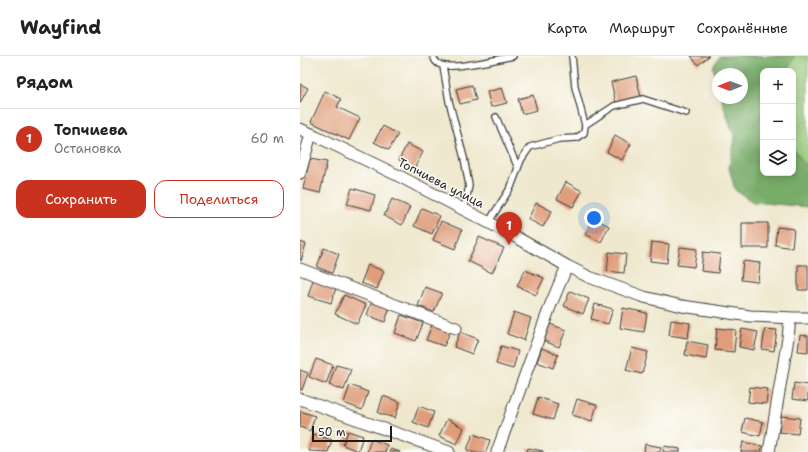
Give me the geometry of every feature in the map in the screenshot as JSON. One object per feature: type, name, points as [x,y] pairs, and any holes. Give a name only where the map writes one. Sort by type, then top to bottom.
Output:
[{"type":"street","name":"Топчиева улица","points":[[300,129],[397,175],[589,277],[644,297],[682,306],[750,316],[808,318]]},
{"type":"street","points":[[300,173],[311,134]]},
{"type":"street","points":[[497,452],[551,304],[567,266]]},
{"type":"street","points":[[300,269],[456,328]]},
{"type":"street","points":[[769,452],[790,318]]},
{"type":"street","points":[[300,399],[449,452]]},
{"type":"lane","points":[[433,56],[436,62],[443,66],[459,66],[513,56]]},
{"type":"lane","points":[[488,222],[511,187],[521,160],[530,147],[560,139],[576,138],[584,133],[585,125],[575,87],[572,56]]},
{"type":"lane","points":[[443,66],[449,101],[464,158],[469,186],[464,210]]},
{"type":"lane","points":[[585,125],[614,106],[642,99],[686,113]]},
{"type":"lane","points":[[496,117],[518,168]]},
{"type":"green space","points":[[720,56],[795,56],[789,68],[760,68],[760,176],[796,176],[796,153],[808,168],[808,207],[753,202],[735,190],[729,168],[735,139],[723,104],[748,104],[748,68],[713,67]]},
{"type":"green space","points":[[730,56],[808,56],[808,185],[760,189],[743,104],[748,104],[748,68],[738,68]]},
{"type":"building","points":[[691,56],[709,56],[698,65]]},
{"type":"building","points":[[636,76],[641,97],[616,103],[611,82]]},
{"type":"building","points":[[300,84],[308,88],[300,103]]},
{"type":"building","points":[[472,85],[476,100],[460,104],[456,89]]},
{"type":"building","points":[[502,88],[507,103],[491,107],[487,92]]},
{"type":"building","points":[[325,91],[341,99],[337,107],[360,118],[349,140],[311,122]]},
{"type":"building","points":[[533,95],[537,110],[522,114],[518,99]]},
{"type":"building","points":[[383,126],[398,134],[389,150],[374,142]]},
{"type":"building","points":[[615,135],[631,144],[622,160],[607,152]]},
{"type":"building","points":[[407,144],[423,152],[414,169],[399,160]]},
{"type":"building","points":[[310,159],[327,162],[320,193],[303,189]]},
{"type":"building","points":[[566,182],[582,191],[573,207],[557,199]]},
{"type":"building","points":[[352,188],[375,195],[371,210],[347,204]]},
{"type":"building","points":[[392,199],[410,207],[402,225],[384,216]]},
{"type":"building","points":[[536,203],[552,211],[543,227],[528,219]]},
{"type":"building","points":[[422,208],[440,216],[432,234],[414,226]]},
{"type":"building","points":[[594,218],[609,226],[601,242],[585,234]]},
{"type":"building","points":[[441,221],[462,230],[455,249],[433,240]]},
{"type":"building","points":[[742,223],[768,223],[768,248],[742,248]]},
{"type":"building","points":[[777,227],[794,229],[792,248],[775,245]]},
{"type":"building","points":[[479,237],[504,248],[492,273],[468,261]]},
{"type":"building","points":[[300,242],[306,244],[301,261],[300,260]]},
{"type":"building","points":[[652,242],[669,244],[667,263],[650,261]]},
{"type":"building","points":[[680,247],[697,249],[694,267],[677,265]]},
{"type":"building","points":[[324,248],[339,254],[332,273],[317,267]]},
{"type":"building","points":[[609,252],[626,254],[624,273],[607,271]]},
{"type":"building","points":[[703,252],[720,254],[718,273],[701,271]]},
{"type":"building","points":[[743,261],[760,263],[758,282],[741,280]]},
{"type":"building","points":[[368,265],[384,271],[377,289],[361,283]]},
{"type":"building","points":[[798,265],[808,265],[808,290],[798,290]]},
{"type":"building","points":[[525,270],[544,278],[536,295],[517,286]]},
{"type":"building","points":[[313,280],[336,288],[331,303],[308,296]]},
{"type":"building","points":[[425,287],[442,293],[434,312],[418,306]]},
{"type":"building","points":[[570,291],[589,299],[583,314],[564,306]]},
{"type":"building","points":[[344,295],[366,305],[357,324],[335,314]]},
{"type":"building","points":[[372,301],[390,307],[385,322],[367,315]]},
{"type":"building","points":[[595,304],[613,309],[608,324],[591,319]]},
{"type":"building","points":[[623,308],[647,313],[644,332],[620,328]]},
{"type":"building","points":[[514,312],[531,318],[524,340],[507,334]]},
{"type":"building","points":[[401,315],[423,323],[416,341],[395,333]]},
{"type":"building","points":[[671,320],[690,323],[688,338],[669,335]]},
{"type":"building","points":[[550,324],[566,330],[559,347],[544,341]]},
{"type":"building","points":[[432,325],[450,332],[444,346],[426,340]]},
{"type":"building","points":[[717,328],[736,330],[734,352],[715,350]]},
{"type":"building","points":[[742,329],[758,332],[754,350],[739,347]]},
{"type":"building","points":[[765,329],[777,330],[774,351],[762,349]]},
{"type":"building","points":[[460,332],[478,339],[472,354],[454,347]]},
{"type":"building","points":[[800,335],[808,336],[808,352],[798,351]]},
{"type":"building","points":[[687,341],[708,345],[706,359],[685,355]]},
{"type":"building","points":[[501,346],[518,351],[513,369],[496,364]]},
{"type":"building","points":[[542,348],[558,355],[553,368],[537,362]]},
{"type":"building","points":[[632,348],[648,352],[642,374],[626,370]]},
{"type":"building","points":[[316,359],[333,365],[326,384],[309,377]]},
{"type":"building","points":[[336,365],[351,369],[344,390],[329,385]]},
{"type":"building","points":[[300,370],[308,373],[302,390],[300,390]]},
{"type":"building","points":[[794,383],[808,385],[808,401],[792,399]]},
{"type":"building","points":[[350,385],[368,392],[362,410],[344,403]]},
{"type":"building","points":[[750,387],[768,389],[766,404],[748,402]]},
{"type":"building","points":[[383,396],[400,402],[395,418],[378,413]]},
{"type":"building","points":[[538,397],[558,404],[553,420],[533,414]]},
{"type":"building","points":[[577,399],[597,405],[592,421],[572,415]]},
{"type":"building","points":[[419,406],[434,412],[428,428],[413,422]]},
{"type":"building","points":[[300,411],[315,416],[310,431],[300,427]]},
{"type":"building","points":[[781,416],[800,418],[798,434],[779,432]]},
{"type":"building","points":[[745,418],[763,422],[760,436],[742,432]]},
{"type":"building","points":[[447,419],[464,428],[457,444],[439,436]]},
{"type":"building","points":[[348,431],[363,436],[358,451],[343,445]]},
{"type":"building","points":[[314,434],[332,440],[328,452],[309,451]]},
{"type":"building","points":[[473,434],[490,440],[486,452],[472,452],[467,450]]},
{"type":"building","points":[[371,439],[387,445],[385,452],[367,452]]},
{"type":"building","points":[[743,442],[762,446],[761,452],[741,452]]},
{"type":"building","points":[[645,444],[661,447],[660,452],[644,452]]},
{"type":"building","points":[[664,446],[680,449],[680,452],[663,452]]},
{"type":"building","points":[[528,448],[543,451],[543,452],[527,452]]},
{"type":"building","points":[[390,449],[400,452],[389,452]]},
{"type":"place","name":"Топчиева","points":[[509,245]]}]
